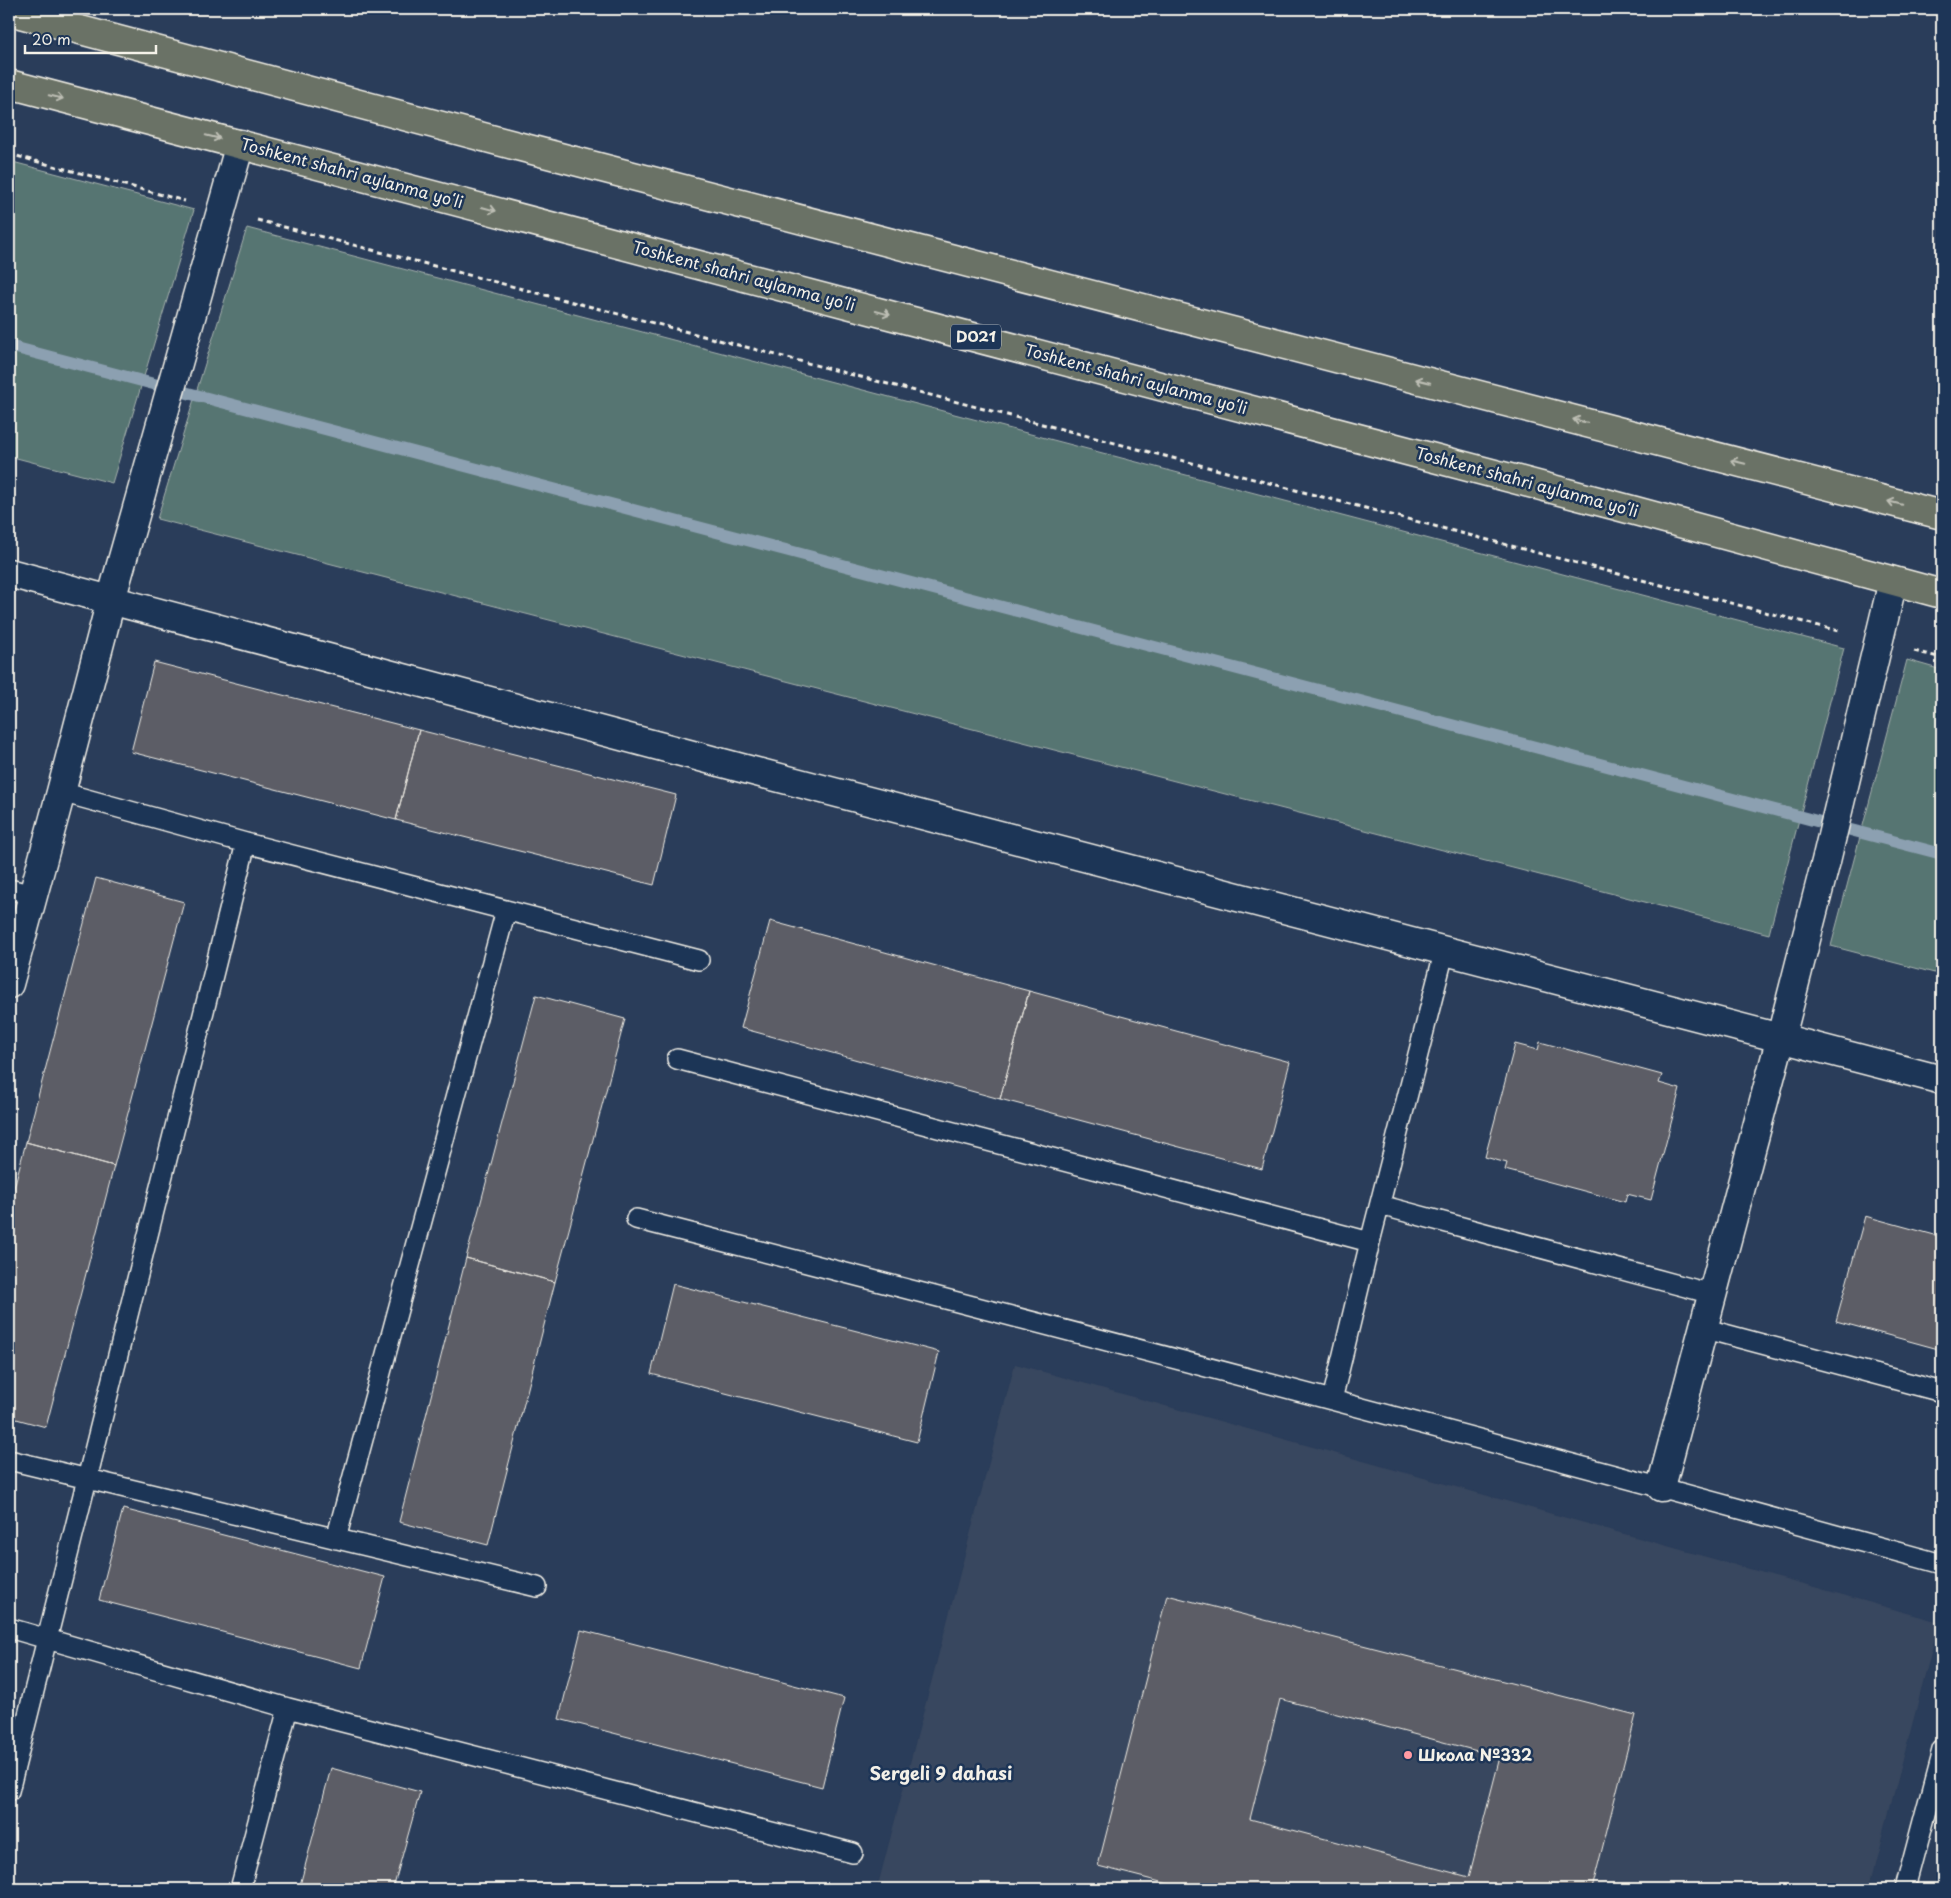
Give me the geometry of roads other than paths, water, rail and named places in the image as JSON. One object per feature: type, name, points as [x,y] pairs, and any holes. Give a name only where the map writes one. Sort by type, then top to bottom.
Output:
[{"type":"highway","points":[[9,11],[522,148],[1942,515]]},
{"type":"highway","name":"Toshkent shahri aylanma yoʻli","points":[[9,84],[1608,503],[1942,594]]},
{"type":"street","points":[[9,984],[21,892],[61,792],[110,600],[240,144]]},
{"type":"street","points":[[9,573],[739,767],[1942,1080]]},
{"type":"street","points":[[1661,1487],[1781,1037],[1826,861],[1893,581]]},
{"type":"lane","points":[[61,792],[246,843],[700,960]]},
{"type":"lane","points":[[9,1791],[246,843]]},
{"type":"lane","points":[[336,1539],[506,910]]},
{"type":"lane","points":[[1332,1400],[1370,1242],[1445,950]]},
{"type":"lane","points":[[677,1060],[1370,1242]]},
{"type":"lane","points":[[1380,1205],[1712,1294]]},
{"type":"lane","points":[[636,1219],[1001,1312],[1661,1487],[1942,1564]]},
{"type":"lane","points":[[1702,1328],[1942,1392]]},
{"type":"lane","points":[[9,1460],[537,1587]]},
{"type":"lane","points":[[9,1628],[288,1708],[852,1853]]},
{"type":"lane","points":[[240,1889],[288,1708]]},
{"type":"lane","points":[[1905,1889],[1939,1774],[1942,1750]]},
{"type":"waterway","points":[[9,346],[1942,854]]},
{"type":"place","name":"Школа №332","points":[[1408,1755]]},
{"type":"district","name":"Sergeli 9 dahasi","points":[[941,1774]]}]
